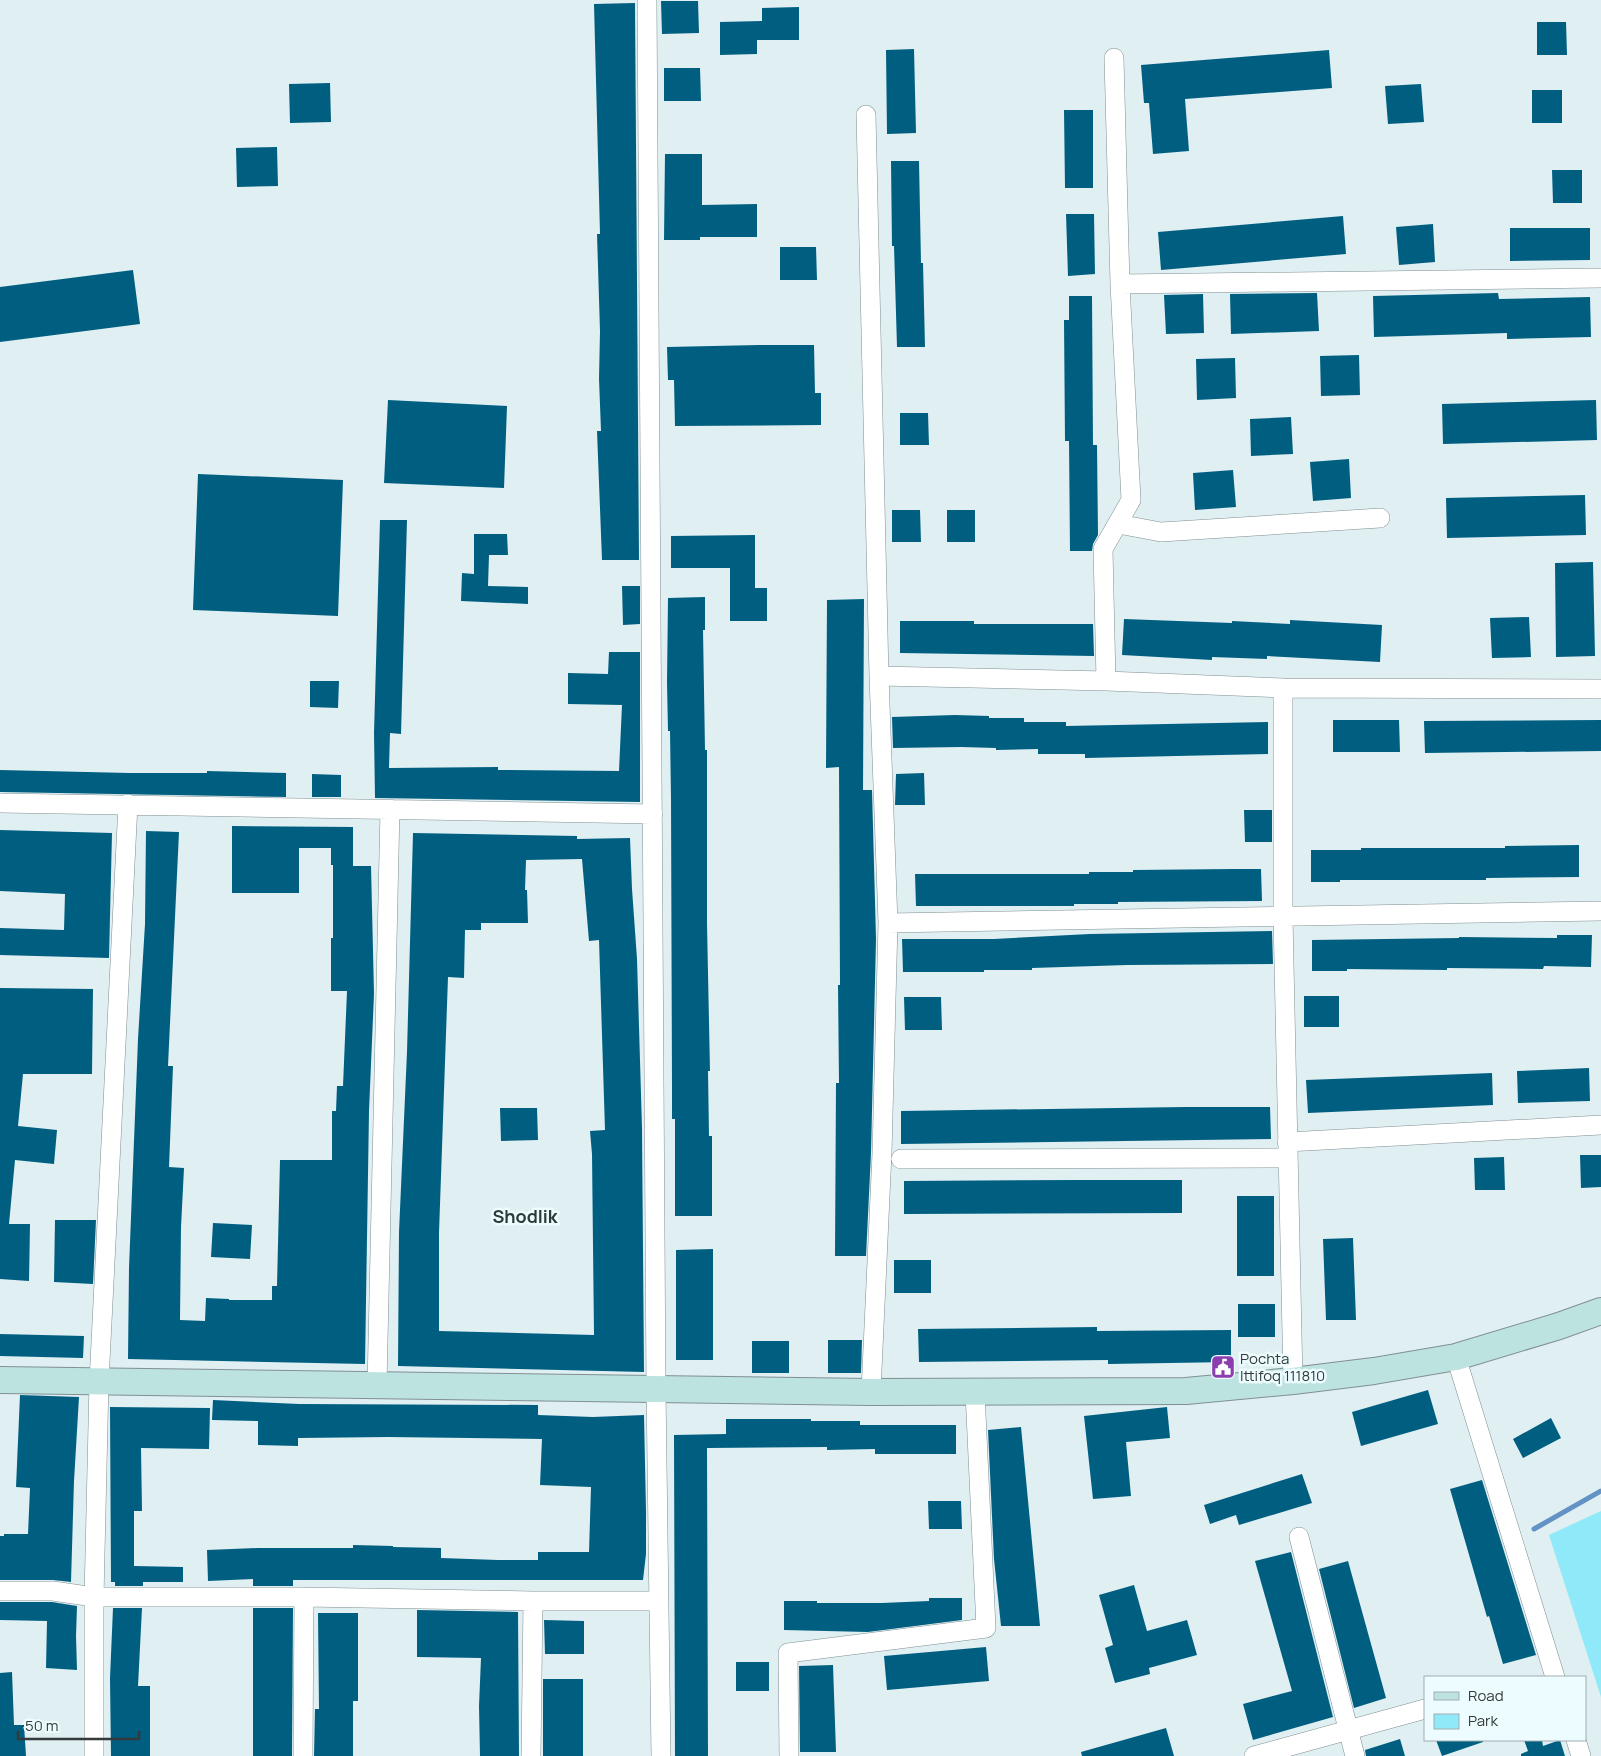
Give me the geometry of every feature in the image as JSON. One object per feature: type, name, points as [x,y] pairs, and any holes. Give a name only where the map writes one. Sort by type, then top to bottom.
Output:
[{"type":"main road","points":[[0,1380],[871,1392],[1186,1391],[1374,1371],[1456,1357],[1559,1326],[1601,1311]]},
{"type":"street","points":[[648,0],[656,1389],[661,1756]]},
{"type":"street","points":[[1106,681],[1103,549],[1131,500],[1120,284],[1114,58]]},
{"type":"street","points":[[866,115],[879,676],[888,923],[882,1153],[871,1392]]},
{"type":"street","points":[[1120,284],[1601,278]]},
{"type":"street","points":[[1118,524],[1160,532],[1380,518]]},
{"type":"street","points":[[879,676],[1106,681],[1283,688],[1601,689]]},
{"type":"street","points":[[1283,688],[1283,917],[1293,1381]]},
{"type":"street","points":[[0,803],[653,814]]},
{"type":"street","points":[[94,1756],[94,1597],[99,1382],[128,804]]},
{"type":"street","points":[[377,1386],[390,809]]},
{"type":"street","points":[[888,923],[1601,911]]},
{"type":"street","points":[[901,1159],[1287,1150],[1601,1126]]},
{"type":"street","points":[[1456,1357],[1549,1676]]},
{"type":"street","points":[[789,1756],[788,1653],[986,1628],[975,1392]]},
{"type":"street","points":[[1299,1537],[1355,1756]]},
{"type":"street","points":[[0,1591],[52,1591],[94,1597],[659,1601]]},
{"type":"street","points":[[303,1756],[304,1597]]},
{"type":"street","points":[[531,1756],[533,1601]]},
{"type":"street","points":[[1254,1756],[1424,1709]]},
{"type":"street","points":[[1576,1741],[1581,1756]]},
{"type":"green space","points":[[1601,1511],[1601,1697],[1549,1535]]},
{"type":"building","points":[[661,1],[698,1],[699,33],[662,34]]},
{"type":"building","points":[[635,3],[639,560],[602,560],[597,431],[601,431],[597,234],[600,234],[594,4]]},
{"type":"building","points":[[799,7],[799,40],[757,40],[757,54],[720,55],[720,22],[762,21],[762,8]]},
{"type":"building","points":[[1537,22],[1566,22],[1567,55],[1537,55]]},
{"type":"building","points":[[914,49],[916,133],[887,134],[886,50]]},
{"type":"building","points":[[1329,50],[1332,88],[1185,99],[1189,151],[1153,154],[1149,103],[1144,103],[1141,65]]},
{"type":"building","points":[[664,68],[700,68],[701,101],[664,101]]},
{"type":"building","points":[[330,83],[331,122],[290,123],[289,84]]},
{"type":"building","points":[[1421,84],[1424,122],[1388,124],[1385,86]]},
{"type":"building","points":[[1532,90],[1562,90],[1562,123],[1532,123]]},
{"type":"building","points":[[1064,110],[1093,110],[1093,188],[1065,188]]},
{"type":"building","points":[[277,147],[278,186],[237,187],[236,148]]},
{"type":"building","points":[[665,154],[702,154],[702,205],[757,204],[757,237],[700,237],[700,240],[664,240]]},
{"type":"building","points":[[891,161],[919,161],[925,347],[897,347],[894,246],[892,246]]},
{"type":"building","points":[[1552,170],[1582,170],[1582,203],[1553,203]]},
{"type":"building","points":[[1066,214],[1094,214],[1095,274],[1068,276]]},
{"type":"building","points":[[1343,216],[1346,254],[1161,270],[1158,232]]},
{"type":"building","points":[[1433,224],[1435,262],[1399,265],[1396,227]]},
{"type":"building","points":[[1510,228],[1590,228],[1590,260],[1510,261]]},
{"type":"building","points":[[780,247],[816,247],[817,280],[780,280]]},
{"type":"building","points":[[133,270],[140,324],[0,342],[0,287]]},
{"type":"building","points":[[1317,293],[1319,331],[1231,334],[1230,294]]},
{"type":"building","points":[[1498,293],[1499,299],[1590,297],[1591,337],[1507,339],[1507,333],[1374,337],[1373,296]]},
{"type":"building","points":[[1203,294],[1204,333],[1166,334],[1164,295]]},
{"type":"building","points":[[1069,296],[1092,296],[1093,445],[1097,445],[1098,535],[1093,544],[1092,551],[1070,551],[1069,441],[1065,441],[1064,320],[1069,320]]},
{"type":"building","points":[[814,345],[815,393],[821,393],[821,425],[675,426],[674,380],[668,380],[667,347]]},
{"type":"building","points":[[1359,355],[1360,395],[1321,396],[1320,356]]},
{"type":"building","points":[[1235,358],[1236,398],[1197,400],[1196,359]]},
{"type":"building","points":[[388,400],[507,406],[504,488],[384,483]]},
{"type":"building","points":[[1596,400],[1597,440],[1443,444],[1442,404]]},
{"type":"building","points":[[900,413],[928,413],[929,445],[900,445]]},
{"type":"building","points":[[1291,417],[1293,454],[1251,456],[1250,419]]},
{"type":"building","points":[[1349,459],[1351,498],[1313,501],[1310,462]]},
{"type":"building","points":[[1233,470],[1236,507],[1195,510],[1193,473]]},
{"type":"building","points":[[198,474],[343,480],[338,616],[193,610]]},
{"type":"building","points":[[1585,495],[1586,535],[1447,538],[1446,498]]},
{"type":"building","points":[[892,510],[920,510],[921,542],[892,542]]},
{"type":"building","points":[[947,510],[975,510],[975,542],[947,542]]},
{"type":"building","points":[[380,520],[407,520],[401,734],[390,733],[389,768],[498,767],[498,770],[619,771],[622,705],[568,704],[568,673],[608,674],[609,652],[640,652],[640,802],[375,798],[374,733]]},
{"type":"building","points":[[474,534],[507,534],[508,555],[489,555],[488,586],[528,587],[528,604],[461,601],[462,573],[474,574]]},
{"type":"building","points":[[755,535],[755,588],[767,588],[767,621],[730,621],[730,568],[671,568],[671,536]]},
{"type":"building","points":[[1593,562],[1595,656],[1556,657],[1555,563]]},
{"type":"building","points":[[622,586],[640,586],[640,624],[623,625]]},
{"type":"building","points":[[705,597],[705,630],[703,630],[705,750],[707,750],[707,924],[710,1071],[708,1071],[709,1136],[712,1136],[712,1216],[675,1216],[675,1119],[672,1119],[670,731],[668,731],[667,683],[668,598]]},
{"type":"building","points":[[864,599],[863,790],[872,790],[876,939],[871,1153],[866,1256],[835,1256],[836,1083],[839,1083],[838,985],[840,985],[839,767],[826,768],[827,600]]},
{"type":"building","points":[[1529,617],[1531,657],[1492,658],[1490,618]]},
{"type":"building","points":[[1124,619],[1290,624],[1290,620],[1382,625],[1380,662],[1267,656],[1267,659],[1212,657],[1212,660],[1122,655]]},
{"type":"building","points":[[900,621],[974,621],[974,624],[1093,624],[1094,656],[900,653]]},
{"type":"building","points":[[310,681],[339,681],[338,708],[310,707]]},
{"type":"building","points":[[989,716],[989,718],[1024,718],[1024,722],[1066,722],[1066,726],[1268,722],[1268,754],[1085,758],[1085,754],[1038,754],[1038,749],[893,748],[892,717]]},
{"type":"building","points":[[1333,720],[1399,720],[1400,752],[1333,752]]},
{"type":"building","points":[[1601,720],[1601,751],[1425,753],[1424,721]]},
{"type":"building","points":[[0,770],[129,773],[207,773],[207,771],[286,773],[286,797],[0,792]]},
{"type":"building","points":[[924,773],[925,805],[895,805],[896,774]]},
{"type":"building","points":[[312,774],[341,775],[341,797],[312,797]]},
{"type":"building","points":[[1244,810],[1272,810],[1272,842],[1245,842]]},
{"type":"building","points":[[232,826],[353,827],[353,866],[371,866],[374,994],[369,1111],[365,1364],[128,1359],[129,1268],[138,1039],[145,924],[146,831],[179,832],[168,1066],[173,1066],[169,1167],[184,1168],[180,1320],[205,1321],[206,1298],[272,1300],[272,1286],[277,1286],[280,1160],[332,1160],[332,1111],[336,1111],[337,1086],[343,1086],[347,991],[331,991],[333,865],[331,865],[331,848],[299,848],[299,893],[232,893]]},
{"type":"building","points":[[0,830],[112,833],[109,958],[0,955],[0,928],[64,930],[65,894],[0,891]]},
{"type":"building","points":[[413,833],[577,836],[577,839],[630,838],[637,959],[642,1128],[644,1372],[398,1366],[399,1232],[407,1052]],"holes":[[[582,859],[589,941],[599,940],[605,1130],[590,1131],[592,1154],[594,1335],[439,1331],[439,1233],[448,977],[464,978],[465,930],[481,930],[481,923],[528,923],[527,890],[525,890],[526,860]]]},
{"type":"building","points":[[1579,845],[1579,877],[1311,882],[1311,850],[1505,848],[1505,846]]},
{"type":"building","points":[[1261,869],[1262,901],[1118,902],[1118,904],[1074,904],[1074,906],[916,906],[915,874],[1089,874],[1089,872],[1133,872],[1133,870]]},
{"type":"building","points":[[1272,931],[1273,964],[1127,965],[1032,968],[1032,970],[984,970],[984,972],[903,972],[902,939],[994,939],[1090,934]]},
{"type":"building","points":[[1557,935],[1592,935],[1591,967],[1544,966],[1543,969],[1447,968],[1447,970],[1347,969],[1347,971],[1312,971],[1312,940],[1459,937],[1557,938]]},
{"type":"building","points":[[0,988],[93,989],[92,1074],[23,1074],[18,1126],[57,1130],[54,1164],[15,1160],[9,1224],[30,1224],[29,1281],[0,1279]]},
{"type":"building","points":[[1304,996],[1339,996],[1339,1027],[1304,1027]]},
{"type":"building","points":[[904,997],[941,997],[942,1030],[905,1030]]},
{"type":"building","points":[[1589,1068],[1590,1101],[1518,1103],[1517,1071]]},
{"type":"building","points":[[1492,1073],[1493,1105],[1308,1113],[1306,1080]]},
{"type":"building","points":[[1270,1107],[1271,1139],[901,1144],[901,1111]]},
{"type":"building","points":[[500,1108],[537,1108],[538,1140],[501,1141]]},
{"type":"building","points":[[1580,1155],[1601,1155],[1601,1187],[1581,1188]]},
{"type":"building","points":[[1504,1157],[1505,1190],[1475,1190],[1474,1158]]},
{"type":"building","points":[[1182,1180],[1182,1213],[904,1214],[904,1181]]},
{"type":"building","points":[[1237,1196],[1274,1196],[1274,1276],[1237,1276]]},
{"type":"building","points":[[55,1220],[96,1220],[93,1284],[54,1282]]},
{"type":"building","points":[[213,1223],[252,1225],[250,1259],[211,1257]]},
{"type":"building","points":[[1353,1238],[1356,1320],[1326,1320],[1323,1239]]},
{"type":"building","points":[[713,1249],[713,1360],[676,1360],[676,1250]]},
{"type":"building","points":[[894,1260],[931,1260],[931,1293],[894,1293]]},
{"type":"building","points":[[1238,1304],[1275,1304],[1275,1337],[1238,1337]]},
{"type":"building","points":[[1097,1327],[1097,1331],[1231,1330],[1231,1362],[1108,1364],[1108,1360],[919,1362],[918,1329]]},
{"type":"building","points":[[0,1334],[84,1336],[83,1358],[0,1356]]},
{"type":"building","points":[[828,1340],[862,1340],[861,1373],[828,1373]]},
{"type":"building","points":[[752,1341],[789,1341],[789,1373],[752,1373]]},
{"type":"building","points":[[1428,1390],[1438,1424],[1361,1446],[1352,1412]]},
{"type":"building","points":[[20,1395],[79,1397],[71,1582],[0,1580],[0,1536],[4,1536],[4,1534],[28,1534],[30,1488],[16,1487]]},
{"type":"building","points":[[213,1400],[299,1404],[538,1405],[538,1415],[593,1417],[644,1415],[646,1554],[643,1580],[293,1580],[293,1586],[253,1586],[253,1579],[208,1581],[207,1550],[353,1548],[353,1545],[393,1546],[441,1548],[441,1558],[498,1560],[538,1560],[538,1552],[589,1552],[591,1487],[540,1485],[542,1439],[298,1438],[298,1446],[258,1445],[258,1421],[212,1420]]},
{"type":"building","points":[[110,1407],[210,1408],[209,1449],[141,1448],[142,1511],[134,1511],[134,1566],[183,1567],[183,1582],[143,1582],[143,1586],[115,1586],[115,1582],[111,1582]]},
{"type":"building","points":[[1167,1407],[1170,1438],[1126,1442],[1131,1496],[1093,1499],[1084,1416]]},
{"type":"building","points":[[1551,1418],[1561,1438],[1523,1458],[1513,1439]]},
{"type":"building","points":[[726,1419],[860,1421],[860,1425],[956,1425],[956,1454],[875,1454],[875,1449],[827,1450],[827,1447],[707,1448],[708,1756],[675,1756],[674,1435],[726,1434]]},
{"type":"building","points":[[1021,1427],[1040,1626],[1001,1626],[994,1559],[988,1430]]},
{"type":"building","points":[[1302,1474],[1312,1503],[1239,1525],[1236,1515],[1210,1524],[1204,1505]]},
{"type":"building","points":[[1482,1480],[1536,1655],[1503,1664],[1489,1616],[1487,1617],[1450,1489]]},
{"type":"building","points":[[928,1501],[961,1501],[962,1529],[929,1529]]},
{"type":"building","points":[[1291,1552],[1333,1717],[1253,1740],[1243,1704],[1292,1691],[1255,1561]]},
{"type":"building","points":[[1348,1561],[1386,1698],[1354,1708],[1319,1569]]},
{"type":"building","points":[[1134,1585],[1147,1631],[1187,1620],[1197,1655],[1149,1668],[1150,1674],[1115,1683],[1105,1648],[1113,1645],[1099,1595]]},
{"type":"building","points":[[929,1598],[962,1598],[962,1620],[868,1632],[784,1630],[784,1601],[882,1603],[929,1601]]},
{"type":"building","points":[[0,1602],[52,1602],[77,1606],[77,1670],[46,1668],[47,1621],[0,1620]]},
{"type":"building","points":[[113,1608],[142,1608],[138,1686],[150,1686],[150,1756],[111,1756],[110,1678]]},
{"type":"building","points":[[253,1608],[293,1608],[292,1756],[253,1756]]},
{"type":"building","points":[[417,1610],[518,1612],[519,1756],[480,1756],[479,1706],[481,1658],[417,1657]]},
{"type":"building","points":[[318,1613],[358,1613],[358,1701],[353,1701],[353,1756],[314,1756],[315,1709],[319,1709]]},
{"type":"building","points":[[544,1620],[584,1621],[584,1654],[545,1654]]},
{"type":"building","points":[[986,1647],[989,1681],[887,1690],[884,1656]]},
{"type":"building","points":[[736,1662],[769,1662],[769,1691],[736,1691]]},
{"type":"building","points":[[833,1665],[836,1752],[800,1752],[799,1666]]},
{"type":"building","points":[[12,1672],[14,1725],[24,1725],[26,1756],[0,1756],[0,1673]]},
{"type":"building","points":[[543,1679],[583,1679],[583,1756],[543,1756]]},
{"type":"building","points":[[1166,1728],[1174,1756],[1082,1756],[1081,1752]]},
{"type":"building","points":[[1400,1739],[1405,1756],[1366,1756],[1365,1750]]},
{"type":"building","points":[[1436,1741],[1483,1741],[1483,1742],[1442,1756]]},
{"type":"building","points":[[1524,1741],[1542,1741],[1543,1746],[1560,1741],[1565,1756],[1521,1756],[1521,1754],[1528,1751]]},
{"type":"waterway","points":[[1534,1529],[1601,1491]]},
{"type":"place","name":"Pochta Ittifoq 111810","points":[[1223,1367]]},
{"type":"district","name":"Shodlik","points":[[525,1216]]}]
